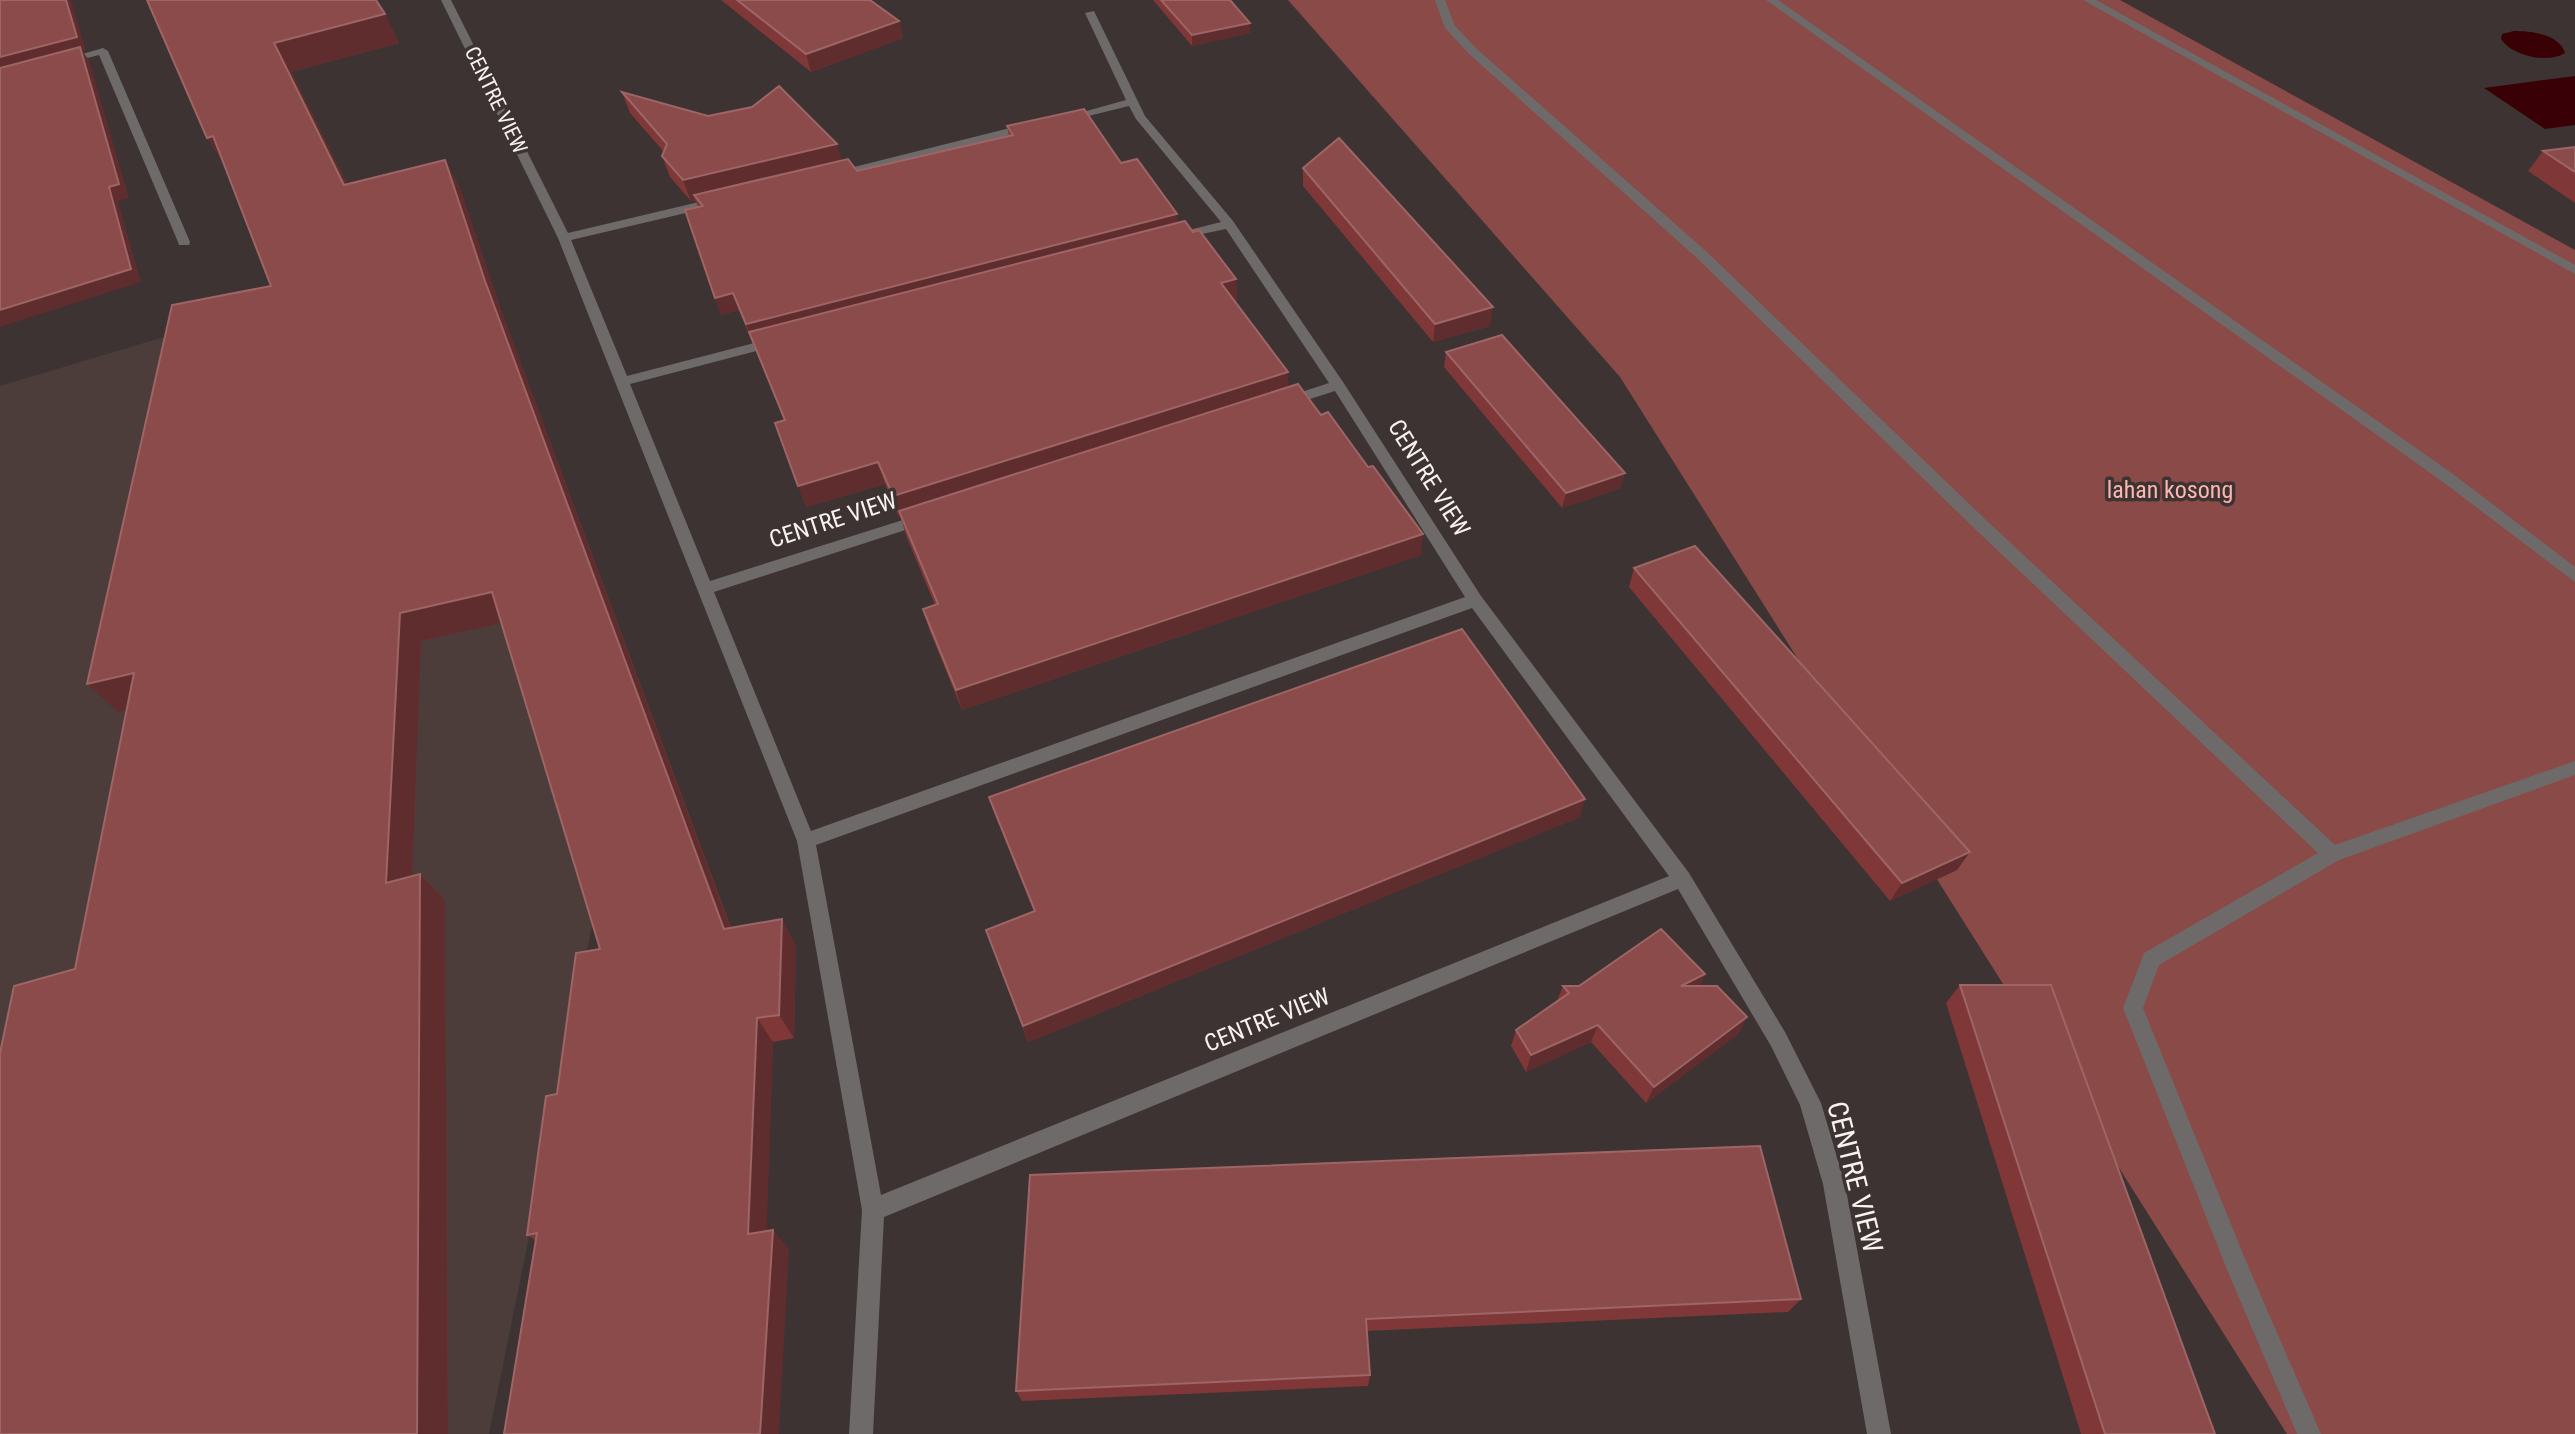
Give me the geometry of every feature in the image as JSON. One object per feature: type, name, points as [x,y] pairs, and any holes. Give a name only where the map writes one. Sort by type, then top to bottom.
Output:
[{"type":"street","name":"CENTRE VIEW","points":[[446,0],[564,238],[806,841],[873,1210],[861,1434]]},
{"type":"street","points":[[1440,0],[1440,10],[1455,33],[1487,65],[1703,256],[1980,524],[2332,854]]},
{"type":"street","points":[[1771,0],[2448,478],[2575,576]]},
{"type":"street","points":[[2088,0],[2575,271]]},
{"type":"street","name":"CENTRE VIEW","points":[[1090,13],[1140,117],[1229,224],[1338,385],[1475,600],[1682,879],[1778,1039],[1810,1103],[1834,1184],[1880,1434]]},
{"type":"street","points":[[51,64],[103,51],[184,242]]},
{"type":"street","points":[[1056,121],[1132,102]]},
{"type":"street","points":[[817,178],[1043,124]]},
{"type":"street","points":[[564,238],[737,197]]},
{"type":"street","points":[[1161,242],[1229,224]]},
{"type":"street","points":[[622,382],[797,336]]},
{"type":"street","points":[[1272,406],[1338,385]]},
{"type":"street","name":"CENTRE VIEW","points":[[704,589],[942,512]]},
{"type":"street","points":[[806,841],[1475,600]]},
{"type":"street","points":[[2309,1434],[2239,1272],[2133,1008],[2151,959],[2332,854],[2575,768]]},
{"type":"street","name":"CENTRE VIEW","points":[[873,1210],[1682,879]]},
{"type":"shaded area","points":[[2514,31],[2536,33],[2551,38],[2565,53],[2549,58],[2522,54],[2501,39],[2502,34]]},
{"type":"shaded area","points":[[2575,76],[2575,125],[2545,129],[2484,88]]},
{"type":"shaded area","points":[[422,260],[594,916],[489,1434],[0,1434],[0,386]]},
{"type":"green space","name":"lahan kosong","points":[[1288,0],[2120,0],[2575,250],[2575,1434],[2287,1434],[1620,377]]},
{"type":"building","points":[[0,0],[66,0],[77,37],[0,57]]},
{"type":"building","points":[[147,0],[376,0],[385,14],[274,43],[344,185],[445,160],[485,281],[724,929],[782,919],[779,1015],[757,1018],[748,1234],[773,1230],[760,1434],[504,1434],[537,1233],[527,1235],[546,1096],[557,1094],[576,953],[600,949],[492,592],[400,613],[386,883],[420,874],[417,1434],[0,1434],[0,1053],[14,986],[75,969],[134,673],[87,684],[172,305],[271,286],[213,136],[207,138]]},
{"type":"building","points":[[737,0],[870,0],[899,21],[806,54]]},
{"type":"building","points":[[1161,0],[1230,0],[1250,23],[1192,35]]},
{"type":"building","points":[[80,47],[119,184],[109,187],[131,269],[0,310],[0,68]]},
{"type":"building","points":[[779,86],[837,144],[683,180],[662,156],[667,144],[622,92],[708,116],[752,107]]},
{"type":"building","points":[[1084,109],[1121,163],[1137,159],[1177,214],[746,324],[733,293],[715,298],[685,210],[703,206],[694,195],[848,159],[857,171],[1013,135],[1007,126]]},
{"type":"building","points":[[1339,138],[1493,307],[1435,324],[1303,168]]},
{"type":"building","points":[[2575,147],[2575,172],[2543,151]]},
{"type":"building","points":[[1185,221],[1193,232],[1199,230],[1236,279],[1221,283],[1288,372],[893,496],[878,462],[798,486],[775,423],[785,420],[749,332]]},
{"type":"building","points":[[1502,335],[1625,473],[1566,493],[1446,352]]},
{"type":"building","points":[[1298,384],[1321,415],[1328,412],[1368,467],[1373,466],[1423,534],[956,690],[923,609],[938,604],[899,511]]},
{"type":"building","points":[[1695,546],[1970,852],[1902,883],[1634,568]]},
{"type":"building","points":[[1462,629],[1585,799],[1023,1026],[986,930],[1035,911],[989,797]]},
{"type":"building","points":[[1661,929],[1705,974],[1681,986],[1717,986],[1747,1017],[1654,1087],[1598,1025],[1531,1055],[1516,1030],[1569,993],[1563,986],[1579,986]]},
{"type":"building","points":[[1960,985],[2051,985],[2215,1434],[2105,1434]]},
{"type":"building","points":[[1760,1146],[1801,1299],[1366,1319],[1370,1375],[1016,1391],[1030,1175]]}]
